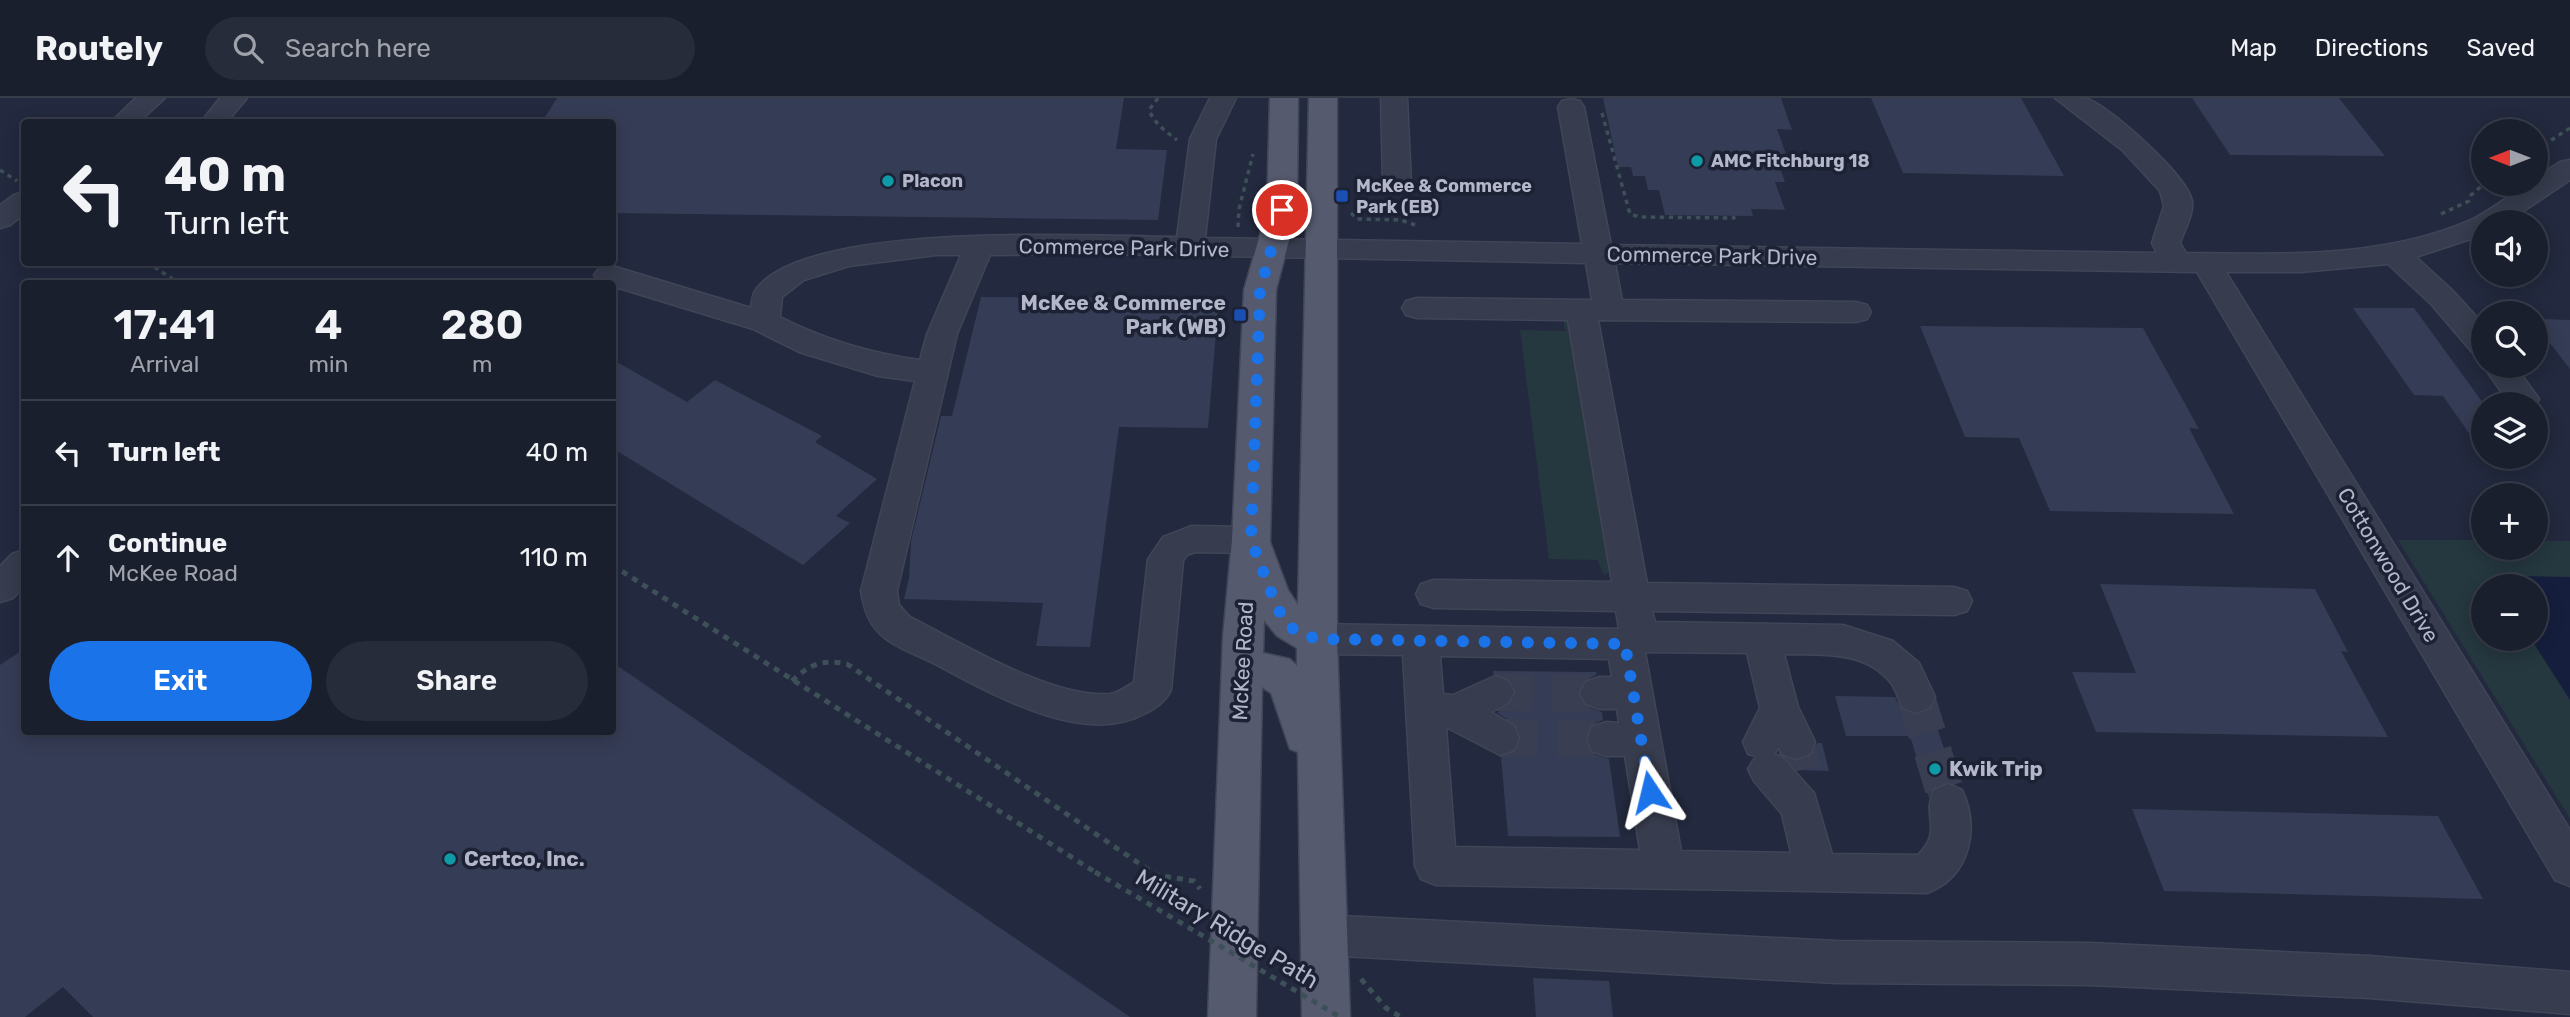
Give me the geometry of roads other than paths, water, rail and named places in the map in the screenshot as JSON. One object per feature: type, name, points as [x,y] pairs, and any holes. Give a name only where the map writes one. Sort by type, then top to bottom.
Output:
[{"type":"main road","name":"McKee Road","points":[[1231,1017],[1242,668],[1251,540],[1260,290],[1282,210],[1284,98]]},
{"type":"main road","points":[[1323,98],[1317,639],[1326,1017]]},
{"type":"main road","points":[[1251,540],[1276,605],[1286,623],[1297,632],[1317,639]]},
{"type":"main road","points":[[1242,668],[1276,671],[1289,684],[1319,785]]},
{"type":"street","points":[[128,119],[152,98]]},
{"type":"street","points":[[216,119],[234,98]]},
{"type":"street","points":[[1190,247],[1203,139],[1207,125],[1221,110],[1223,98]]},
{"type":"street","points":[[1394,98],[1397,183]]},
{"type":"street","name":"Cottonwood Drive","points":[[2068,98],[2108,124],[2157,169],[2174,189],[2178,199],[2166,243],[2191,262],[2570,867]]},
{"type":"street","points":[[1571,107],[1598,254],[1595,310],[1633,597],[1632,640],[1616,693],[1623,740],[1663,869]]},
{"type":"street","points":[[2508,210],[2566,175]]},
{"type":"street","points":[[0,219],[21,193]]},
{"type":"street","name":"Commerce Park Drive","points":[[764,322],[768,293],[794,273],[847,257],[936,246],[1190,247],[1321,251],[2301,263],[2394,254],[2471,230]]},
{"type":"street","points":[[978,246],[942,334],[879,591],[881,610],[897,627],[1051,702],[1109,710],[1152,691],[1166,559],[1175,546],[1192,539],[1251,540]]},
{"type":"street","points":[[2394,254],[2423,276],[2471,330]]},
{"type":"street","points":[[609,275],[764,322],[821,348],[878,365],[933,373]]},
{"type":"street","points":[[1417,308],[1856,312]]},
{"type":"street","points":[[2507,378],[2518,392]]},
{"type":"street","points":[[0,589],[21,567]]},
{"type":"street","points":[[1434,594],[1954,601]]},
{"type":"street","points":[[1317,639],[1421,642],[1762,638],[1843,640],[1880,652],[1906,674],[1916,697]]},
{"type":"street","points":[[1762,638],[1785,756],[1816,872]]},
{"type":"street","points":[[1421,642],[1441,710],[1436,866],[1927,874],[1947,855],[1954,827],[1948,802]]},
{"type":"street","points":[[1441,710],[1495,692]]},
{"type":"street","points":[[1441,710],[1500,738]]},
{"type":"street","points":[[1323,935],[1836,962],[2090,964],[2355,976],[2570,993]]},
{"type":"water","points":[[2548,577],[2570,577],[2570,700],[2539,651],[2548,651]]},
{"type":"tunnel","points":[[1495,692],[1599,693]]},
{"type":"tunnel","points":[[1916,697],[1948,802]]},
{"type":"tunnel","points":[[1500,738],[1606,739]]},
{"type":"tunnel","points":[[1796,742],[1802,770]]},
{"type":"place","name":"AMC Fitchburg 18","points":[[1697,161]]},
{"type":"place","name":"Placon","points":[[888,181]]},
{"type":"place","name":"McKee & Commerce Park (EB)","points":[[1342,196]]},
{"type":"place","name":"McKee & Commerce Park (WB)","points":[[1240,315]]},
{"type":"place","name":"Kwik Trip","points":[[1935,769]]},
{"type":"place","name":"Certco, Inc.","points":[[450,859]]}]
